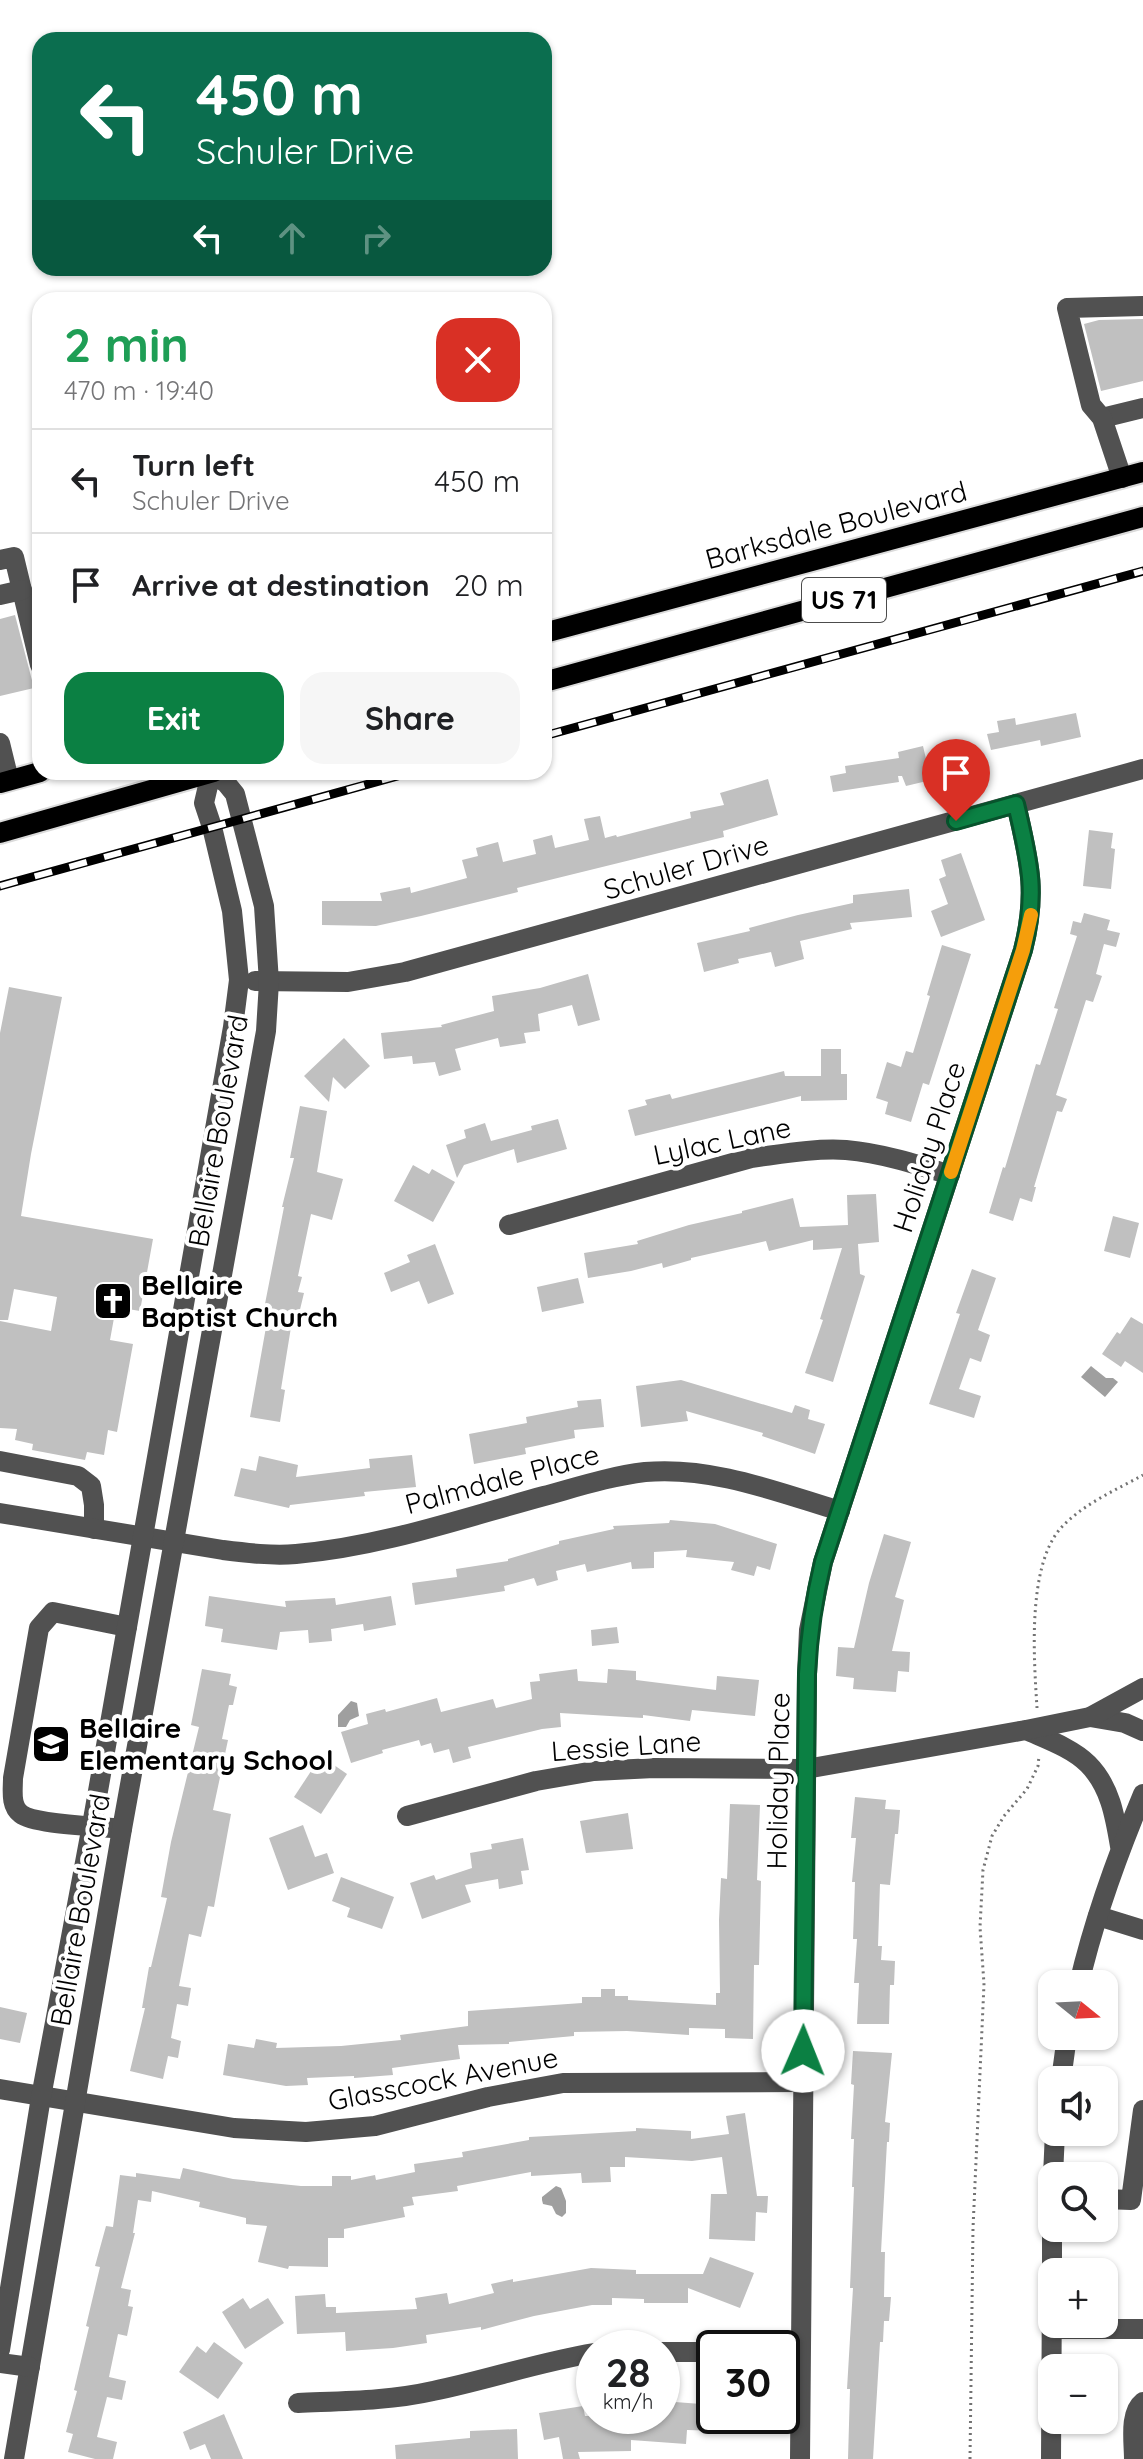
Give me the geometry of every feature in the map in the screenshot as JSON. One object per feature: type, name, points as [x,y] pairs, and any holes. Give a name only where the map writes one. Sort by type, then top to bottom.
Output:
[{"type":"main road","name":"Barksdale Boulevard","points":[[552,631],[1143,472]]},
{"type":"main road","name":"US 71","points":[[552,680],[1143,517]]},
{"type":"main road","points":[[5,781],[32,774]]},
{"type":"main road","points":[[0,833],[184,780]]},
{"type":"street","points":[[1122,478],[1102,418],[1091,405],[1067,308],[1143,306]]},
{"type":"street","points":[[1102,418],[1143,408]]},
{"type":"street","points":[[0,560],[14,557],[32,632]]},
{"type":"street","points":[[0,595],[22,590]]},
{"type":"street","points":[[0,743],[5,781]]},
{"type":"street","name":"Schuler Drive","points":[[239,980],[348,982],[405,972],[1143,769]]},
{"type":"street","name":"Bellaire Boulevard","points":[[0,2350],[41,2097],[232,1034],[239,980],[232,911],[204,803],[210,780]]},
{"type":"street","name":"Bellaire Boulevard","points":[[14,2459],[122,1829],[266,1031],[269,982],[264,906],[235,794],[222,780]]},
{"type":"street","name":"Holiday Place","points":[[792,2330],[803,2082],[809,1630],[823,1562],[1030,923],[1031,875],[1016,804]]},
{"type":"street","points":[[213,1143],[244,1151]]},
{"type":"street","name":"Lylac Lane","points":[[509,1225],[751,1158],[791,1153],[845,1150],[901,1160],[950,1175]]},
{"type":"street","points":[[193,1258],[224,1265]]},
{"type":"street","points":[[1,1465],[78,1476],[91,1486],[94,1529]]},
{"type":"street","name":"Palmdale Place","points":[[0,1513],[256,1554],[293,1555],[349,1547],[591,1483],[645,1472],[683,1472],[722,1477],[840,1511]]},
{"type":"street","name":"Bellaire Boulevard","points":[[92,1825],[37,1821],[19,1813],[13,1801],[13,1778],[39,1628],[53,1612],[127,1627]]},
{"type":"street","points":[[1090,1717],[1143,1688]]},
{"type":"street","points":[[1090,1717],[1125,1723],[1143,1731]]},
{"type":"street","name":"Lessie Lane","points":[[407,1816],[536,1781],[594,1771],[654,1768],[806,1769],[1035,1732],[1090,1717]]},
{"type":"street","points":[[1035,1732],[1087,1763],[1103,1785],[1114,1810],[1120,1848]]},
{"type":"street","points":[[1083,1970],[1120,1848],[1143,1794]]},
{"type":"street","points":[[92,1825],[122,1829]]},
{"type":"street","points":[[1098,1916],[1143,1930]]},
{"type":"street","name":"Glasscock Avenue","points":[[0,2089],[234,2128],[306,2132],[375,2126],[488,2097],[563,2083],[803,2082]]},
{"type":"street","points":[[1118,2200],[1131,2200],[1143,2110]]},
{"type":"street","points":[[1118,2329],[1143,2329]]},
{"type":"street","points":[[1051,2459],[1052,2338]]},
{"type":"street","points":[[298,2403],[373,2400],[429,2392],[576,2356]]},
{"type":"street","points":[[0,2363],[30,2367]]},
{"type":"street","points":[[1134,2459],[1134,2417],[1138,2405],[1143,2402]]},
{"type":"street","name":"Holiday Place","points":[[798,2434],[800,2459]]},
{"type":"path","points":[[970,2459],[973,2228],[984,1984],[980,1927],[983,1870],[992,1836],[1027,1789],[1038,1766],[1034,1660],[1039,1582],[1045,1553],[1062,1526],[1143,1475]]},
{"type":"shaded area","points":[[1091,1366],[1106,1378],[1118,1382],[1105,1397],[1081,1377]]},
{"type":"shaded area","points":[[351,1701],[357,1703],[359,1716],[350,1720],[346,1727],[338,1727],[338,1715]]},
{"type":"shaded area","points":[[556,2186],[561,2188],[566,2201],[566,2213],[562,2217],[556,2214],[552,2206],[543,2204],[542,2200]]},
{"type":"building","points":[[1143,319],[1143,381],[1101,391],[1084,324],[1099,320]]},
{"type":"building","points":[[15,615],[32,688],[0,696],[0,619]]},
{"type":"building","points":[[1076,713],[1081,737],[1041,746],[1040,740],[991,750],[987,734],[999,732],[997,721],[1015,718],[1016,725]]},
{"type":"building","points":[[923,746],[931,780],[906,786],[902,776],[898,776],[899,782],[833,792],[830,776],[846,773],[845,766],[899,758],[898,752]]},
{"type":"building","points":[[768,779],[778,815],[723,831],[724,837],[376,926],[322,925],[322,901],[382,901],[380,893],[410,887],[411,893],[467,878],[462,860],[478,856],[476,848],[498,842],[503,862],[536,854],[533,840],[552,835],[555,848],[589,840],[584,819],[600,816],[605,838],[617,837],[691,818],[690,812],[724,805],[720,793]]},
{"type":"building","points":[[1089,830],[1113,833],[1111,848],[1115,849],[1111,889],[1083,886]]},
{"type":"building","points":[[961,853],[985,920],[941,937],[931,911],[948,904],[939,879],[946,876],[941,860]]},
{"type":"building","points":[[909,889],[912,917],[850,923],[852,929],[800,941],[804,959],[775,967],[771,952],[738,959],[739,963],[704,972],[697,943],[853,903],[853,895]]},
{"type":"building","points":[[1084,913],[1110,920],[1107,930],[1120,933],[1116,947],[1104,944],[1096,974],[1102,976],[1093,1002],[1086,1000],[1056,1095],[1067,1099],[1062,1112],[1057,1111],[1032,1202],[1020,1198],[1013,1221],[989,1213],[1036,1064],[1040,1065],[1058,1009],[1054,1008],[1077,936],[1070,934],[1073,921],[1081,923]]},
{"type":"building","points":[[942,945],[971,954],[929,1085],[923,1083],[911,1122],[885,1114],[888,1102],[876,1098],[887,1062],[901,1067],[906,1051],[913,1053]]},
{"type":"building","points":[[588,974],[600,1020],[578,1026],[572,1005],[538,1014],[540,1031],[524,1033],[526,1043],[500,1047],[498,1038],[455,1049],[461,1070],[439,1076],[435,1062],[413,1064],[412,1056],[384,1059],[381,1033],[442,1027],[494,1011],[492,996],[540,988]]},
{"type":"building","name":"Bellaire Baptist Church","points":[[9,987],[62,997],[21,1216],[153,1239],[140,1311],[116,1307],[110,1340],[133,1344],[117,1432],[108,1430],[104,1455],[87,1452],[85,1460],[32,1450],[33,1444],[15,1440],[17,1429],[0,1428],[0,1321],[51,1331],[57,1297],[14,1289],[8,1320],[0,1320],[0,1033]]},
{"type":"building","points":[[344,1038],[370,1066],[345,1089],[333,1077],[329,1102],[304,1076]]},
{"type":"building","points":[[821,1049],[841,1049],[841,1074],[847,1074],[847,1100],[801,1101],[801,1096],[635,1136],[628,1110],[647,1105],[645,1100],[670,1094],[672,1099],[784,1071],[785,1076],[821,1076]]},
{"type":"building","points":[[300,1106],[327,1111],[317,1172],[343,1179],[332,1220],[311,1214],[298,1276],[302,1277],[298,1292],[304,1293],[297,1322],[292,1321],[281,1389],[285,1390],[280,1422],[250,1417],[268,1316],[263,1314],[294,1158],[290,1158]]},
{"type":"building","points":[[558,1119],[567,1149],[517,1163],[514,1149],[464,1165],[457,1178],[446,1145],[466,1138],[464,1130],[485,1123],[491,1141]]},
{"type":"building","points":[[413,1165],[429,1174],[432,1169],[455,1182],[433,1222],[394,1201]]},
{"type":"building","points":[[876,1194],[879,1242],[858,1244],[860,1274],[865,1276],[833,1382],[805,1373],[842,1248],[813,1250],[813,1240],[769,1251],[766,1241],[691,1258],[663,1268],[662,1263],[588,1278],[584,1253],[638,1244],[637,1241],[689,1225],[793,1198],[800,1227],[848,1225],[847,1195]]},
{"type":"building","points":[[1113,1216],[1139,1223],[1130,1258],[1104,1251]]},
{"type":"building","points":[[435,1244],[454,1294],[428,1304],[419,1281],[391,1292],[384,1273],[410,1262],[407,1255]]},
{"type":"building","points":[[972,1269],[996,1278],[978,1330],[990,1335],[981,1362],[970,1358],[959,1389],[981,1396],[974,1418],[929,1404]]},
{"type":"building","points":[[578,1278],[584,1303],[542,1312],[537,1287]]},
{"type":"building","points":[[1131,1317],[1143,1324],[1143,1373],[1125,1361],[1121,1367],[1102,1354]]},
{"type":"building","points":[[681,1380],[792,1413],[795,1405],[810,1410],[808,1419],[825,1424],[815,1454],[762,1436],[763,1433],[686,1411],[688,1421],[641,1427],[636,1386]]},
{"type":"building","points":[[601,1399],[604,1427],[574,1430],[575,1438],[525,1448],[526,1454],[474,1464],[469,1434],[527,1423],[526,1417],[578,1407],[577,1401]]},
{"type":"building","points":[[412,1455],[416,1487],[364,1492],[365,1496],[290,1505],[289,1508],[234,1496],[241,1468],[256,1471],[259,1456],[298,1465],[296,1477],[370,1468],[369,1459]]},
{"type":"building","points":[[670,1520],[715,1524],[777,1544],[770,1570],[757,1566],[754,1576],[731,1570],[734,1562],[686,1557],[687,1550],[654,1552],[654,1568],[632,1569],[631,1562],[587,1572],[585,1564],[556,1571],[558,1580],[537,1586],[534,1578],[504,1586],[505,1591],[415,1605],[412,1583],[457,1577],[456,1569],[508,1561],[559,1544],[559,1541],[614,1529],[613,1526],[669,1523]]},
{"type":"building","points":[[884,1534],[911,1542],[895,1597],[904,1600],[892,1651],[910,1652],[909,1672],[898,1671],[896,1692],[853,1689],[854,1678],[836,1676],[838,1647],[854,1648]]},
{"type":"building","points":[[209,1596],[286,1607],[285,1601],[335,1598],[336,1605],[391,1596],[396,1625],[364,1631],[363,1624],[331,1629],[332,1641],[309,1643],[308,1630],[280,1632],[277,1650],[221,1642],[223,1629],[205,1626]]},
{"type":"building","points":[[617,1627],[619,1643],[592,1646],[591,1630]]},
{"type":"building","points":[[202,1669],[231,1674],[229,1685],[237,1687],[233,1705],[229,1705],[222,1739],[228,1740],[213,1810],[231,1814],[214,1907],[208,1906],[201,1937],[189,1934],[179,1986],[191,1988],[188,2006],[177,2004],[171,2038],[181,2041],[178,2058],[168,2056],[163,2079],[130,2071],[145,2008],[142,2008],[149,1967],[167,1898],[161,1897],[171,1842],[199,1727],[191,1725]]},
{"type":"building","points":[[577,1669],[578,1681],[607,1683],[608,1669],[636,1671],[636,1680],[716,1690],[717,1676],[759,1680],[755,1716],[692,1710],[690,1721],[643,1715],[643,1718],[560,1713],[561,1727],[468,1747],[471,1758],[453,1763],[449,1749],[434,1753],[431,1743],[421,1746],[419,1740],[351,1763],[341,1732],[368,1724],[366,1714],[385,1709],[386,1712],[437,1698],[441,1712],[493,1699],[496,1708],[532,1699],[530,1682],[540,1681],[539,1674]]},
{"type":"building","points":[[321,1756],[347,1774],[321,1814],[294,1797]]},
{"type":"building","points":[[855,1797],[886,1800],[885,1809],[900,1810],[890,1885],[880,1884],[878,1946],[882,1946],[881,1960],[895,1961],[894,1985],[890,1985],[889,2024],[857,2024],[859,1983],[854,1983],[857,1939],[853,1939],[855,1882],[852,1882],[856,1838],[851,1838]]},
{"type":"building","points":[[730,1804],[760,1805],[757,1880],[761,1881],[759,1965],[754,1965],[753,2039],[725,2038],[725,2029],[689,2028],[689,2035],[574,2032],[574,2036],[509,2044],[458,2045],[460,2059],[392,2068],[393,2075],[307,2078],[308,2085],[286,2086],[223,2075],[228,2044],[254,2048],[256,2039],[277,2043],[276,2048],[401,2040],[400,2035],[468,2026],[468,2011],[582,2003],[582,1997],[601,1997],[601,1989],[615,1989],[615,1996],[628,1996],[628,2000],[716,2005],[716,1993],[720,1993],[721,1878],[727,1879]]},
{"type":"building","points":[[628,1813],[633,1849],[586,1853],[580,1821]]},
{"type":"building","points":[[303,1825],[315,1857],[327,1853],[334,1873],[288,1890],[269,1838]]},
{"type":"building","points":[[523,1838],[529,1870],[521,1871],[523,1884],[499,1889],[498,1879],[465,1885],[471,1902],[422,1919],[410,1883],[434,1875],[436,1880],[472,1868],[470,1853],[492,1849],[491,1844]]},
{"type":"building","points":[[341,1877],[394,1897],[382,1929],[347,1917],[350,1908],[332,1901]]},
{"type":"building","points":[[0,2007],[27,2013],[20,2043],[0,2039]]},
{"type":"building","points":[[853,2051],[892,2053],[885,2122],[890,2123],[881,2252],[885,2252],[884,2297],[891,2297],[889,2321],[884,2321],[883,2342],[880,2342],[873,2459],[848,2459],[850,2389],[847,2389],[853,2288],[850,2288],[854,2187],[854,2139],[851,2139]]},
{"type":"building","points":[[745,2113],[757,2196],[768,2196],[767,2213],[756,2212],[755,2241],[709,2239],[711,2194],[727,2194],[722,2157],[692,2161],[625,2157],[625,2167],[610,2167],[611,2182],[582,2183],[581,2173],[531,2176],[531,2172],[457,2186],[458,2191],[412,2197],[414,2205],[403,2207],[405,2217],[344,2229],[344,2238],[328,2238],[328,2267],[289,2266],[288,2269],[258,2262],[267,2226],[246,2224],[246,2218],[199,2207],[200,2202],[152,2191],[151,2202],[138,2200],[135,2233],[121,2288],[131,2290],[128,2306],[133,2307],[127,2336],[118,2334],[109,2377],[126,2381],[122,2400],[107,2397],[97,2437],[117,2442],[113,2459],[95,2459],[68,2452],[73,2434],[66,2432],[77,2391],[74,2390],[100,2267],[95,2266],[106,2226],[113,2227],[120,2175],[136,2177],[136,2173],[180,2179],[183,2168],[233,2179],[332,2186],[332,2176],[351,2176],[351,2180],[375,2175],[376,2180],[415,2172],[414,2164],[463,2157],[462,2152],[529,2140],[529,2137],[636,2131],[636,2128],[691,2131],[691,2139],[729,2134],[726,2116]]},
{"type":"building","points":[[710,2257],[754,2273],[740,2308],[688,2288],[688,2303],[644,2303],[644,2299],[612,2298],[612,2305],[592,2305],[534,2316],[481,2330],[481,2327],[426,2335],[427,2343],[393,2348],[346,2351],[345,2332],[297,2334],[295,2296],[325,2294],[326,2307],[336,2307],[336,2313],[417,2309],[415,2298],[447,2293],[449,2304],[494,2293],[491,2284],[591,2268],[636,2270],[636,2274],[703,2274]]},
{"type":"building","points":[[243,2298],[250,2309],[268,2298],[284,2323],[245,2349],[222,2312]]},
{"type":"building","points":[[214,2342],[243,2363],[218,2399],[179,2372],[197,2346],[206,2353]]},
{"type":"building","points":[[680,2402],[696,2404],[696,2430],[687,2430],[686,2444],[631,2440],[631,2451],[578,2452],[580,2459],[563,2459],[559,2437],[544,2440],[539,2413],[576,2407],[576,2434],[680,2434]]},
{"type":"building","points":[[224,2414],[243,2459],[211,2459],[205,2444],[190,2450],[183,2432]]},
{"type":"building","points":[[517,2429],[518,2459],[396,2459],[395,2445],[470,2438],[470,2431]]},
{"type":"railway","points":[[552,734],[1143,571]]},
{"type":"railway","points":[[0,886],[383,780]]},
{"type":"slow traffic","points":[[951,1172],[1023,950],[1031,915]]},
{"type":"place","name":"Bellaire Baptist Church","points":[[113,1301]]},
{"type":"place","name":"Bellaire Elementary School","points":[[51,1744]]},
{"type":"route","points":[[803,2051],[807,1674],[809,1630],[815,1596],[823,1562],[1030,923],[1031,875],[1016,804],[956,821]]}]
